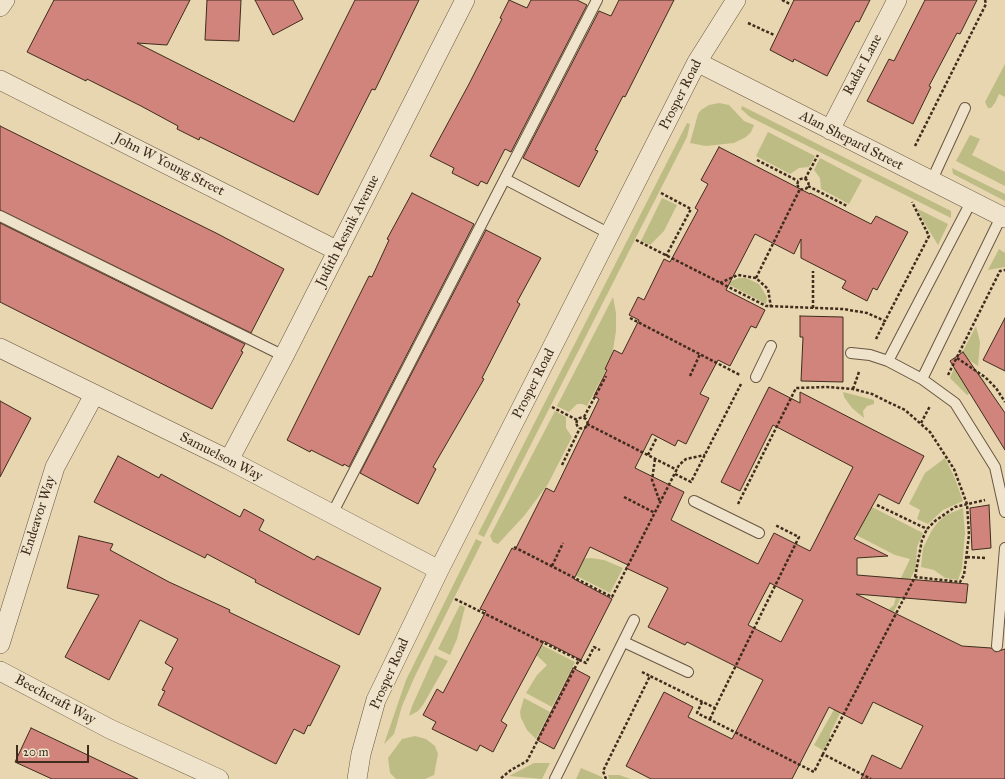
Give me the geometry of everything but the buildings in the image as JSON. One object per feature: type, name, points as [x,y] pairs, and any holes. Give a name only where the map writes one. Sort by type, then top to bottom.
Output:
[{"type":"street","points":[[0,7],[4,0]]},
{"type":"street","name":"Judith Resnik Avenue","points":[[229,460],[338,251],[465,0]]},
{"type":"street","name":"Prosper Road","points":[[358,779],[361,754],[376,700],[439,570],[697,62],[736,0]]},
{"type":"street","name":"Radar Lane","points":[[830,130],[897,0]]},
{"type":"street","name":"Alan Shepard Street","points":[[697,62],[1003,218]]},
{"type":"street","name":"John W Young Street","points":[[0,80],[338,251]]},
{"type":"street","name":"Samuelson Way","points":[[0,348],[229,460],[439,570]]},
{"type":"street","name":"Endeavor Way","points":[[0,644],[55,467],[94,395]]},
{"type":"street","name":"Beechcraft Way","points":[[0,671],[110,729],[219,779]]},
{"type":"lane","points":[[332,514],[597,0]]},
{"type":"lane","points":[[931,182],[965,108]]},
{"type":"lane","points":[[505,179],[610,234]]},
{"type":"lane","points":[[888,361],[971,202]]},
{"type":"lane","points":[[0,216],[284,356]]},
{"type":"lane","points":[[922,379],[1003,218]]},
{"type":"lane","points":[[756,377],[771,346]]},
{"type":"lane","points":[[851,354],[870,355],[888,361],[922,379],[955,402],[995,467],[1003,496],[1005,512]]},
{"type":"lane","points":[[694,500],[759,532]]},
{"type":"lane","points":[[997,646],[1005,548]]},
{"type":"lane","points":[[555,779],[634,620]]},
{"type":"lane","points":[[624,642],[688,672]]},
{"type":"path","points":[[782,0],[790,4]]},
{"type":"path","points":[[915,146],[986,4],[985,0]]},
{"type":"path","points":[[748,22],[774,35]]},
{"type":"path","points":[[757,160],[798,181],[805,179],[818,155]]},
{"type":"path","points":[[805,179],[809,183],[808,186]]},
{"type":"path","points":[[756,278],[800,189],[798,181]]},
{"type":"path","points":[[800,189],[805,189],[808,186]]},
{"type":"path","points":[[808,186],[847,206]]},
{"type":"path","points":[[661,193],[691,209],[666,256]]},
{"type":"path","points":[[636,240],[766,306],[843,309],[867,313],[885,321],[929,236],[912,202]]},
{"type":"path","points":[[921,423],[939,391],[1000,271],[1005,270]]},
{"type":"path","points":[[813,271],[813,308]]},
{"type":"path","points":[[720,283],[738,275],[756,278],[768,289],[771,307]]},
{"type":"path","points":[[630,318],[744,377],[691,482],[674,474]]},
{"type":"path","points":[[690,376],[700,354]]},
{"type":"path","points":[[956,358],[985,377],[996,388],[1005,402]]},
{"type":"path","points":[[552,406],[578,420],[584,418],[606,376]]},
{"type":"path","points":[[744,509],[737,506],[796,388],[827,387],[853,389],[872,394],[905,410],[930,432],[954,469],[967,504],[969,534],[967,559],[964,575],[960,582],[915,577]]},
{"type":"path","points":[[584,418],[587,420],[588,424],[677,470]]},
{"type":"path","points":[[578,420],[577,424],[580,428]]},
{"type":"path","points":[[580,428],[585,428],[588,424]]},
{"type":"path","points":[[562,465],[580,428]]},
{"type":"path","points":[[648,456],[658,437]]},
{"type":"path","points":[[514,547],[612,596],[674,474],[686,459],[704,455]]},
{"type":"path","points":[[655,459],[652,480],[660,502]]},
{"type":"path","points":[[702,702],[697,713],[814,772],[915,577],[918,552],[927,529],[945,513],[967,504],[1003,496]]},
{"type":"path","points":[[624,497],[655,513]]},
{"type":"path","points":[[877,505],[927,529]]},
{"type":"path","points":[[710,719],[799,537],[771,523]]},
{"type":"path","points":[[552,566],[563,543]]},
{"type":"path","points":[[455,599],[579,660],[527,761],[511,770],[500,779]]},
{"type":"path","points":[[606,779],[603,771],[650,676],[715,708]]},
{"type":"path","points":[[823,754],[871,779]]},
{"type":"shaded area","points":[[1005,64],[1005,97],[999,94],[995,103],[991,108],[988,108],[985,102]]},
{"type":"shaded area","points":[[719,103],[729,105],[744,121],[754,125],[751,132],[746,137],[734,143],[706,146],[690,143],[698,114],[709,105]]},
{"type":"shaded area","points":[[742,106],[951,211],[951,218],[750,117],[741,109]]},
{"type":"shaded area","points":[[687,123],[690,124],[687,137],[484,537],[478,534]]},
{"type":"shaded area","points":[[768,132],[815,156],[809,167],[799,168],[790,174],[756,156]]},
{"type":"shaded area","points":[[970,135],[980,139],[972,155],[1005,172],[1005,186],[956,161]]},
{"type":"shaded area","points":[[820,158],[862,180],[849,204],[821,189],[820,178],[814,170]]},
{"type":"shaded area","points":[[952,168],[1005,194],[1005,201],[953,174]]},
{"type":"shaded area","points":[[662,198],[677,205],[664,231],[650,245],[641,241]]},
{"type":"shaded area","points":[[916,208],[948,224],[938,245],[927,227]]},
{"type":"shaded area","points":[[999,249],[1005,253],[1005,267],[988,270]]},
{"type":"shaded area","points":[[739,278],[746,278],[759,284],[767,297],[766,304],[726,283]]},
{"type":"shaded area","points":[[613,297],[616,313],[616,331],[613,350],[606,370],[587,406],[577,404],[569,412],[557,406]]},
{"type":"shaded area","points":[[976,326],[980,342],[978,366],[961,355]]},
{"type":"shaded area","points":[[957,361],[980,375],[986,383],[967,395],[950,378]]},
{"type":"shaded area","points":[[843,392],[874,400],[874,404],[867,406],[863,411],[864,418],[852,408],[844,397]]},
{"type":"shaded area","points":[[555,411],[566,417],[566,428],[572,437],[548,484],[524,516],[498,544],[493,542],[490,536]]},
{"type":"shaded area","points":[[945,458],[954,476],[963,501],[943,510],[928,524],[917,519],[920,510],[909,504],[925,473]]},
{"type":"shaded area","points":[[840,491],[867,513],[872,507],[923,533],[917,547],[916,568],[851,696],[847,699],[830,734],[830,738],[824,751],[814,745],[836,706],[880,617],[894,605],[900,580],[910,559],[895,555],[825,519]]},
{"type":"shaded area","points":[[963,508],[965,533],[962,569],[958,580],[945,578],[934,570],[921,567],[923,548],[932,530],[946,515]]},
{"type":"shaded area","points":[[476,539],[482,542],[415,676],[402,706],[394,734],[384,744],[406,680]]},
{"type":"shaded area","points":[[591,558],[604,560],[623,568],[610,593],[561,568],[581,559]]},
{"type":"shaded area","points":[[460,605],[465,607],[457,639],[450,655],[438,649]]},
{"type":"shaded area","points":[[528,638],[575,662],[552,707],[526,693],[537,675],[547,665],[531,650]]},
{"type":"shaded area","points":[[435,655],[448,661],[423,705],[418,711],[409,716],[412,706]]},
{"type":"shaded area","points":[[524,698],[550,712],[536,739],[527,730],[521,718],[520,712]]},
{"type":"shaded area","points":[[415,736],[426,739],[435,746],[438,754],[434,775],[425,779],[396,779],[390,773],[388,758],[402,739]]},
{"type":"shaded area","points":[[534,763],[550,763],[542,779],[509,776]]},
{"type":"shaded area","points":[[581,768],[602,777],[603,779],[576,779]]},
{"type":"shaded area","points":[[608,775],[619,775],[631,779],[609,779]]}]
